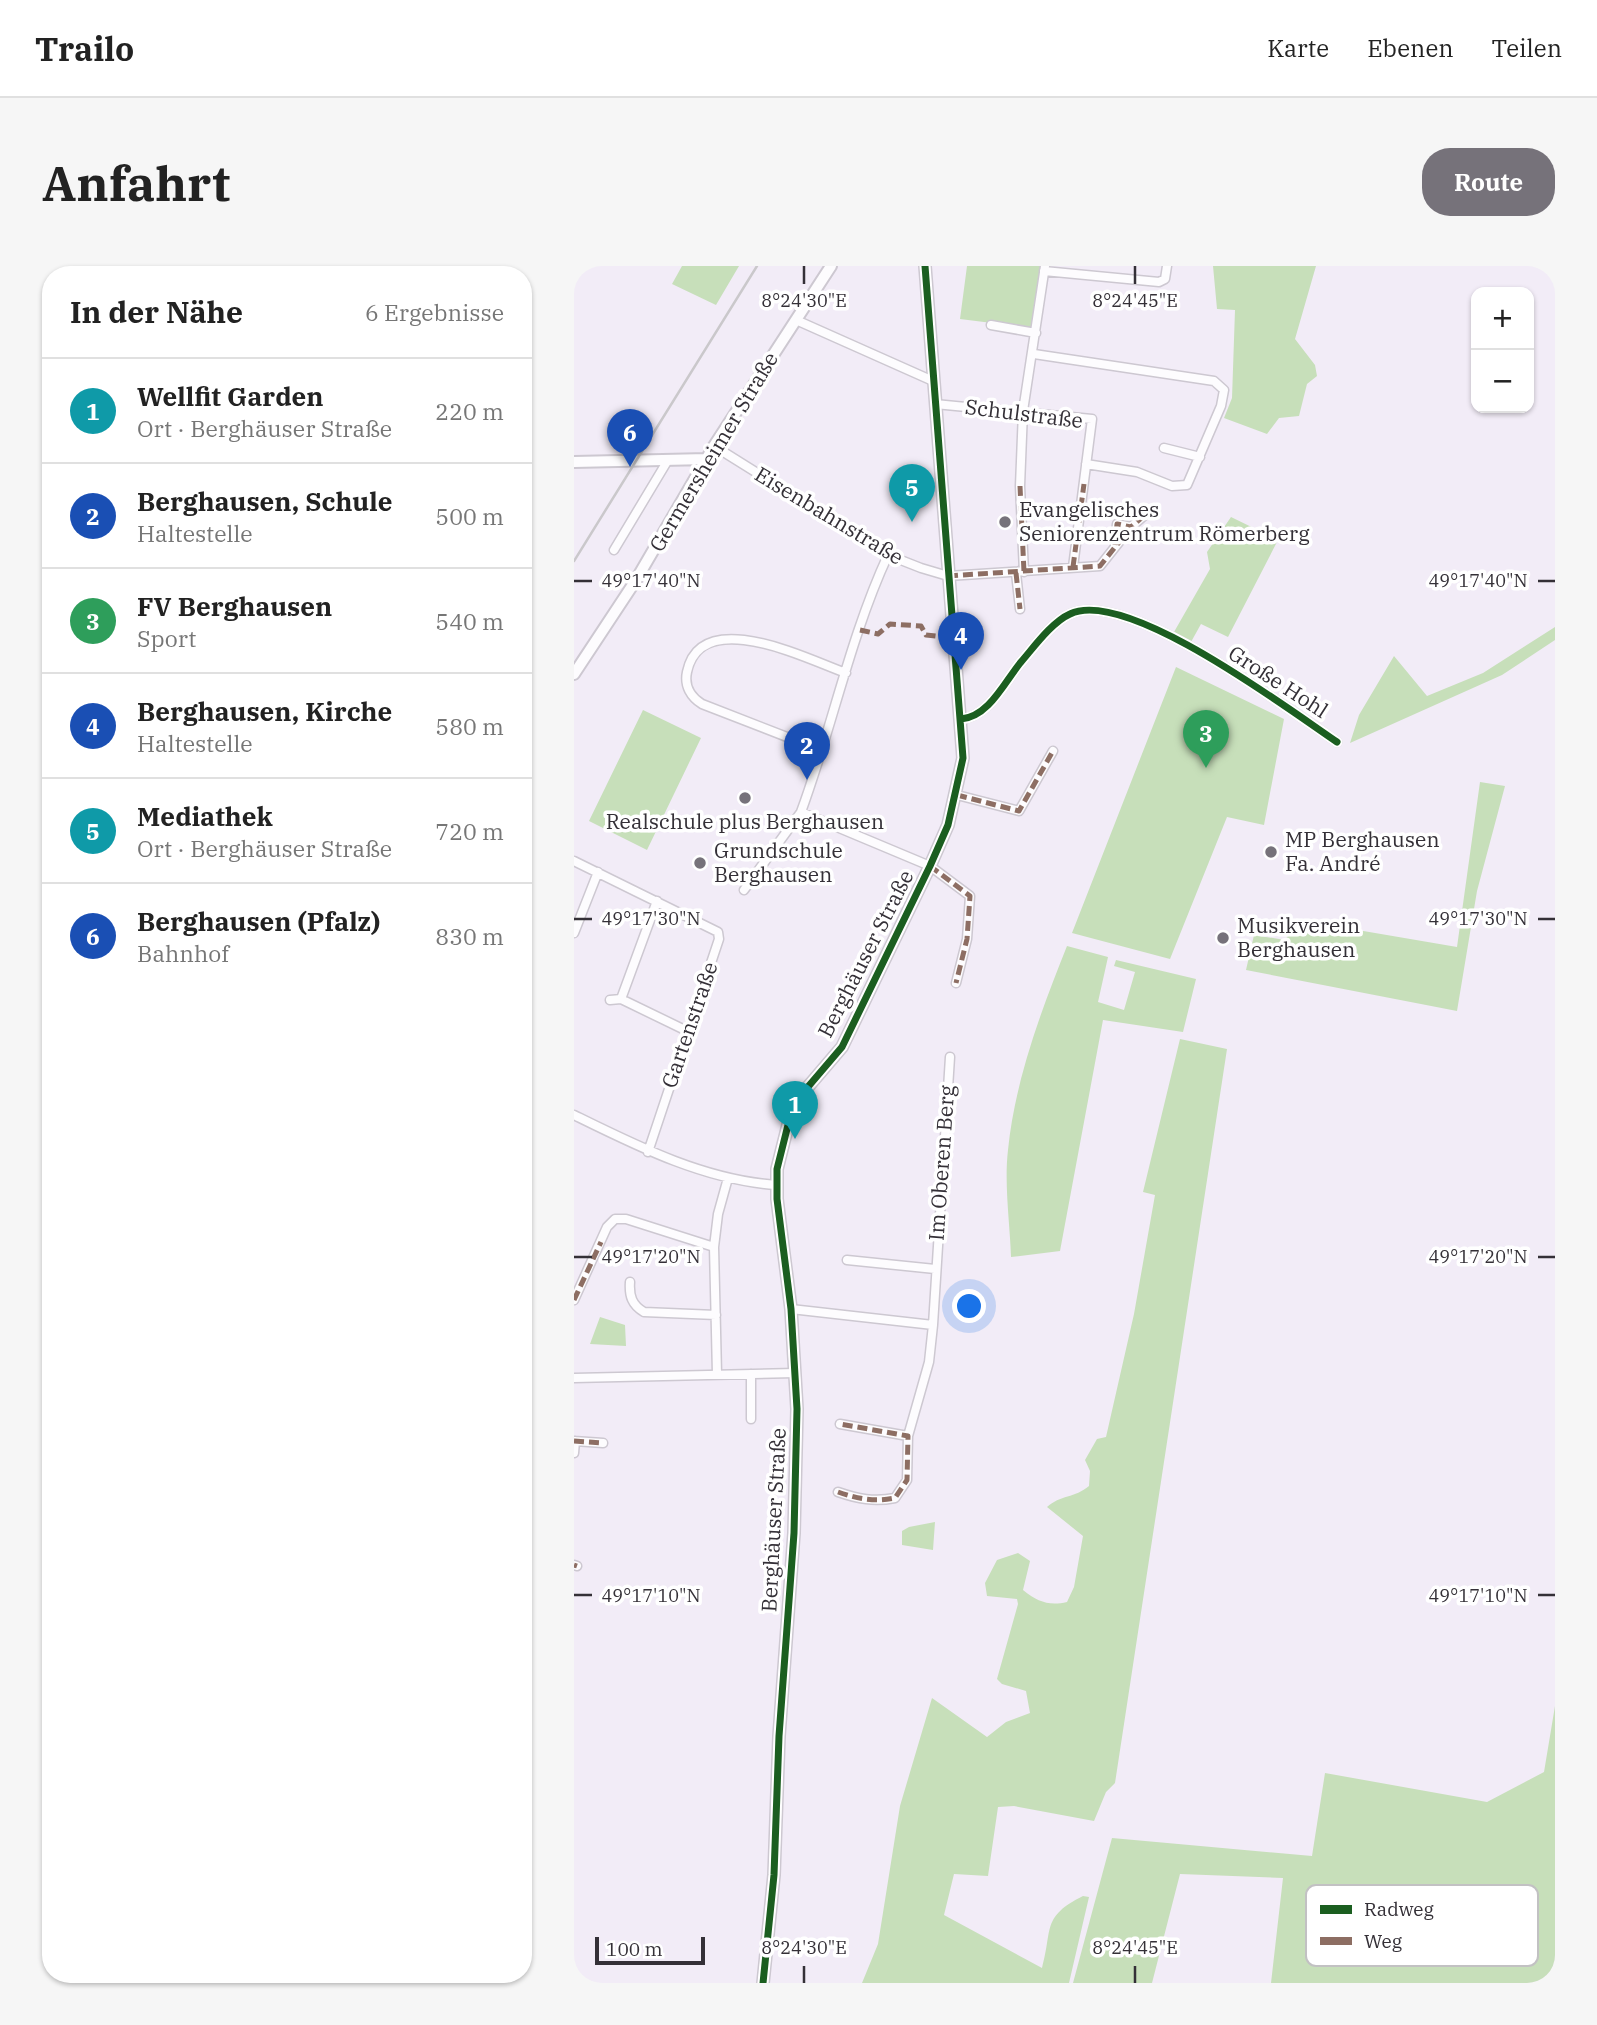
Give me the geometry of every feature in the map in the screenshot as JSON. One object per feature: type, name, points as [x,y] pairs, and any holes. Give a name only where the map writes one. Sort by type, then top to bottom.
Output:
[{"type":"street","name":"Germersheimer Straße","points":[[574,674],[636,580],[714,446],[831,266]]},
{"type":"street","name":"Berghäuser Straße","points":[[763,1983],[773,1896],[779,1736],[794,1533],[797,1409],[791,1309],[776,1185],[788,1125],[801,1095],[842,1047],[855,1023],[930,866],[957,795],[963,758],[925,266]]},
{"type":"street","points":[[1020,609],[1023,411],[1034,354],[1045,268],[1159,282],[1165,279],[1167,266]]},
{"type":"street","points":[[796,320],[933,381]]},
{"type":"street","points":[[991,325],[1036,333]]},
{"type":"street","points":[[1034,354],[1220,384],[1224,397],[1187,485],[1172,486],[1137,472],[1086,464]]},
{"type":"street","name":"Schulstraße","points":[[935,404],[1092,419],[1073,568]]},
{"type":"street","name":"Eisenbahnstraße","points":[[714,446],[888,555],[948,576]]},
{"type":"street","points":[[1164,448],[1200,457]]},
{"type":"street","points":[[574,462],[707,459]]},
{"type":"street","points":[[614,550],[668,460]]},
{"type":"street","points":[[948,576],[1100,566],[1115,545],[1147,513]]},
{"type":"street","points":[[744,890],[801,812],[888,555]]},
{"type":"street","name":"Große Hohl","points":[[961,719],[974,716],[989,704],[1021,662],[1059,622],[1070,614],[1102,609],[1128,617],[1235,672],[1337,742]]},
{"type":"street","points":[[823,751],[702,704],[688,691],[688,666],[699,650],[727,638],[751,640],[846,673]]},
{"type":"street","points":[[957,795],[1019,811],[1053,751]]},
{"type":"street","points":[[801,812],[930,866],[970,896],[967,939],[956,983]]},
{"type":"street","name":"Gartenstraße","points":[[574,861],[718,932],[719,939],[648,1152]]},
{"type":"street","points":[[574,933],[597,872]]},
{"type":"street","points":[[621,999],[657,901]]},
{"type":"street","points":[[610,1000],[621,999],[687,1031]]},
{"type":"street","name":"Im Oberen Berg","points":[[838,1492],[858,1499],[878,1501],[895,1498],[907,1480],[908,1436],[929,1362],[933,1325],[950,1057]]},
{"type":"street","points":[[574,1115],[648,1152],[728,1178],[776,1185]]},
{"type":"street","points":[[717,1374],[714,1247],[718,1214],[728,1178]]},
{"type":"street","points":[[574,1300],[607,1227],[615,1219],[626,1219],[714,1247]]},
{"type":"street","name":"Im Oberen Berg","points":[[847,1259],[935,1269]]},
{"type":"street","points":[[630,1282],[629,1293],[636,1307],[644,1312],[716,1315]]},
{"type":"street","points":[[791,1309],[933,1325]]},
{"type":"street","points":[[574,1378],[795,1373]]},
{"type":"street","points":[[751,1374],[751,1419]]},
{"type":"street","points":[[840,1424],[908,1436]]},
{"type":"street","points":[[574,1452],[575,1441],[603,1443]]},
{"type":"green space","points":[[682,266],[739,266],[716,305],[672,284]]},
{"type":"green space","points":[[967,266],[1042,266],[1033,328],[960,319]]},
{"type":"green space","points":[[1213,266],[1316,266],[1295,339],[1315,365],[1317,376],[1307,384],[1299,416],[1279,418],[1267,434],[1224,418],[1232,398],[1235,310],[1217,309]]},
{"type":"green space","points":[[1231,517],[1278,540],[1228,637],[1201,624],[1191,642],[1174,632],[1210,569],[1207,552]]},
{"type":"green space","points":[[1555,627],[1555,640],[1502,675],[1350,743],[1359,715],[1394,656],[1427,696],[1483,673]]},
{"type":"green space","points":[[1176,667],[1284,719],[1264,825],[1227,817],[1170,959],[1072,933]]},
{"type":"green space","points":[[643,710],[701,738],[647,850],[589,821]]},
{"type":"green space","points":[[1480,782],[1505,786],[1477,891],[1457,1011],[1246,970],[1254,935],[1285,940],[1299,920],[1457,947]]},
{"type":"green space","points":[[1067,946],[1108,957],[1098,1002],[1124,1010],[1135,972],[1114,966],[1116,960],[1196,979],[1183,1032],[1103,1020],[1060,1251],[1011,1257],[1007,1177],[1011,1124],[1030,1046]]},
{"type":"green space","points":[[1180,1039],[1227,1049],[1115,1783],[1106,1792],[1094,1821],[1014,1806],[998,1807],[988,1876],[954,1874],[944,1915],[1042,1968],[1054,1918],[1083,1896],[1089,1897],[1069,1983],[862,1983],[878,1944],[900,1806],[932,1698],[987,1737],[1006,1722],[1030,1713],[1026,1691],[1002,1684],[997,1679],[1018,1604],[1017,1599],[987,1596],[985,1583],[997,1560],[1018,1553],[1030,1561],[1023,1590],[1044,1602],[1067,1602],[1074,1587],[1083,1536],[1047,1507],[1089,1486],[1090,1471],[1085,1460],[1097,1439],[1106,1437],[1134,1314],[1155,1195],[1143,1192]]},
{"type":"green space","points":[[600,1317],[625,1325],[626,1346],[590,1344]]},
{"type":"green space","points":[[935,1522],[933,1550],[902,1545],[902,1531]]},
{"type":"green space","points":[[1555,1706],[1555,1983],[1271,1983],[1283,1878],[1180,1874],[1152,1983],[1073,1983],[1112,1838],[1312,1856],[1325,1773],[1487,1802],[1544,1772]]},
{"type":"railway","points":[[574,561],[757,266]]},
{"type":"marked path","points":[[1073,567],[1084,484]]},
{"type":"marked path","points":[[1020,486],[1024,572]]},
{"type":"marked path","points":[[948,576],[1100,566],[1131,527],[1147,513]]},
{"type":"marked path","points":[[1115,545],[1117,524],[1131,527]]},
{"type":"marked path","points":[[1016,573],[1020,609]]},
{"type":"marked path","points":[[860,630],[878,634],[890,624],[921,626],[926,635],[953,638]]},
{"type":"marked path","points":[[957,795],[1019,811],[1053,751]]},
{"type":"marked path","points":[[930,866],[970,896],[967,939],[956,983]]},
{"type":"marked path","points":[[574,1300],[601,1242]]},
{"type":"marked path","points":[[838,1492],[866,1499],[895,1498],[907,1480],[908,1436],[840,1424]]},
{"type":"marked path","points":[[574,1441],[603,1443]]},
{"type":"cycle path","points":[[763,1983],[774,1875],[779,1736],[794,1533],[797,1409],[791,1309],[777,1199],[777,1169],[788,1125],[801,1095],[842,1047],[930,866],[948,825],[963,758],[925,266]]},
{"type":"cycle path","points":[[961,719],[971,717],[988,705],[1044,635],[1063,618],[1070,614],[1096,610],[1128,618],[1166,634],[1246,680],[1337,742]]},
{"type":"place","name":"Berghausen (Pfalz)","points":[[630,467]]},
{"type":"place","name":"Mediathek","points":[[912,522]]},
{"type":"place","name":"Evangelisches Seniorenzentrum Römerberg","points":[[1005,522]]},
{"type":"place","name":"Berghausen, Kirche","points":[[961,670]]},
{"type":"place","name":"FV Berghausen","points":[[1206,768]]},
{"type":"place","name":"Berghausen, Schule","points":[[807,780]]},
{"type":"place","name":"Realschule plus Berghausen","points":[[745,798]]},
{"type":"place","name":"MP Berghausen Fa. André","points":[[1271,852]]},
{"type":"place","name":"Grundschule Berghausen","points":[[700,863]]},
{"type":"place","name":"Musikverein Berghausen","points":[[1223,938]]},
{"type":"place","name":"Wellfit Garden","points":[[795,1139]]}]
